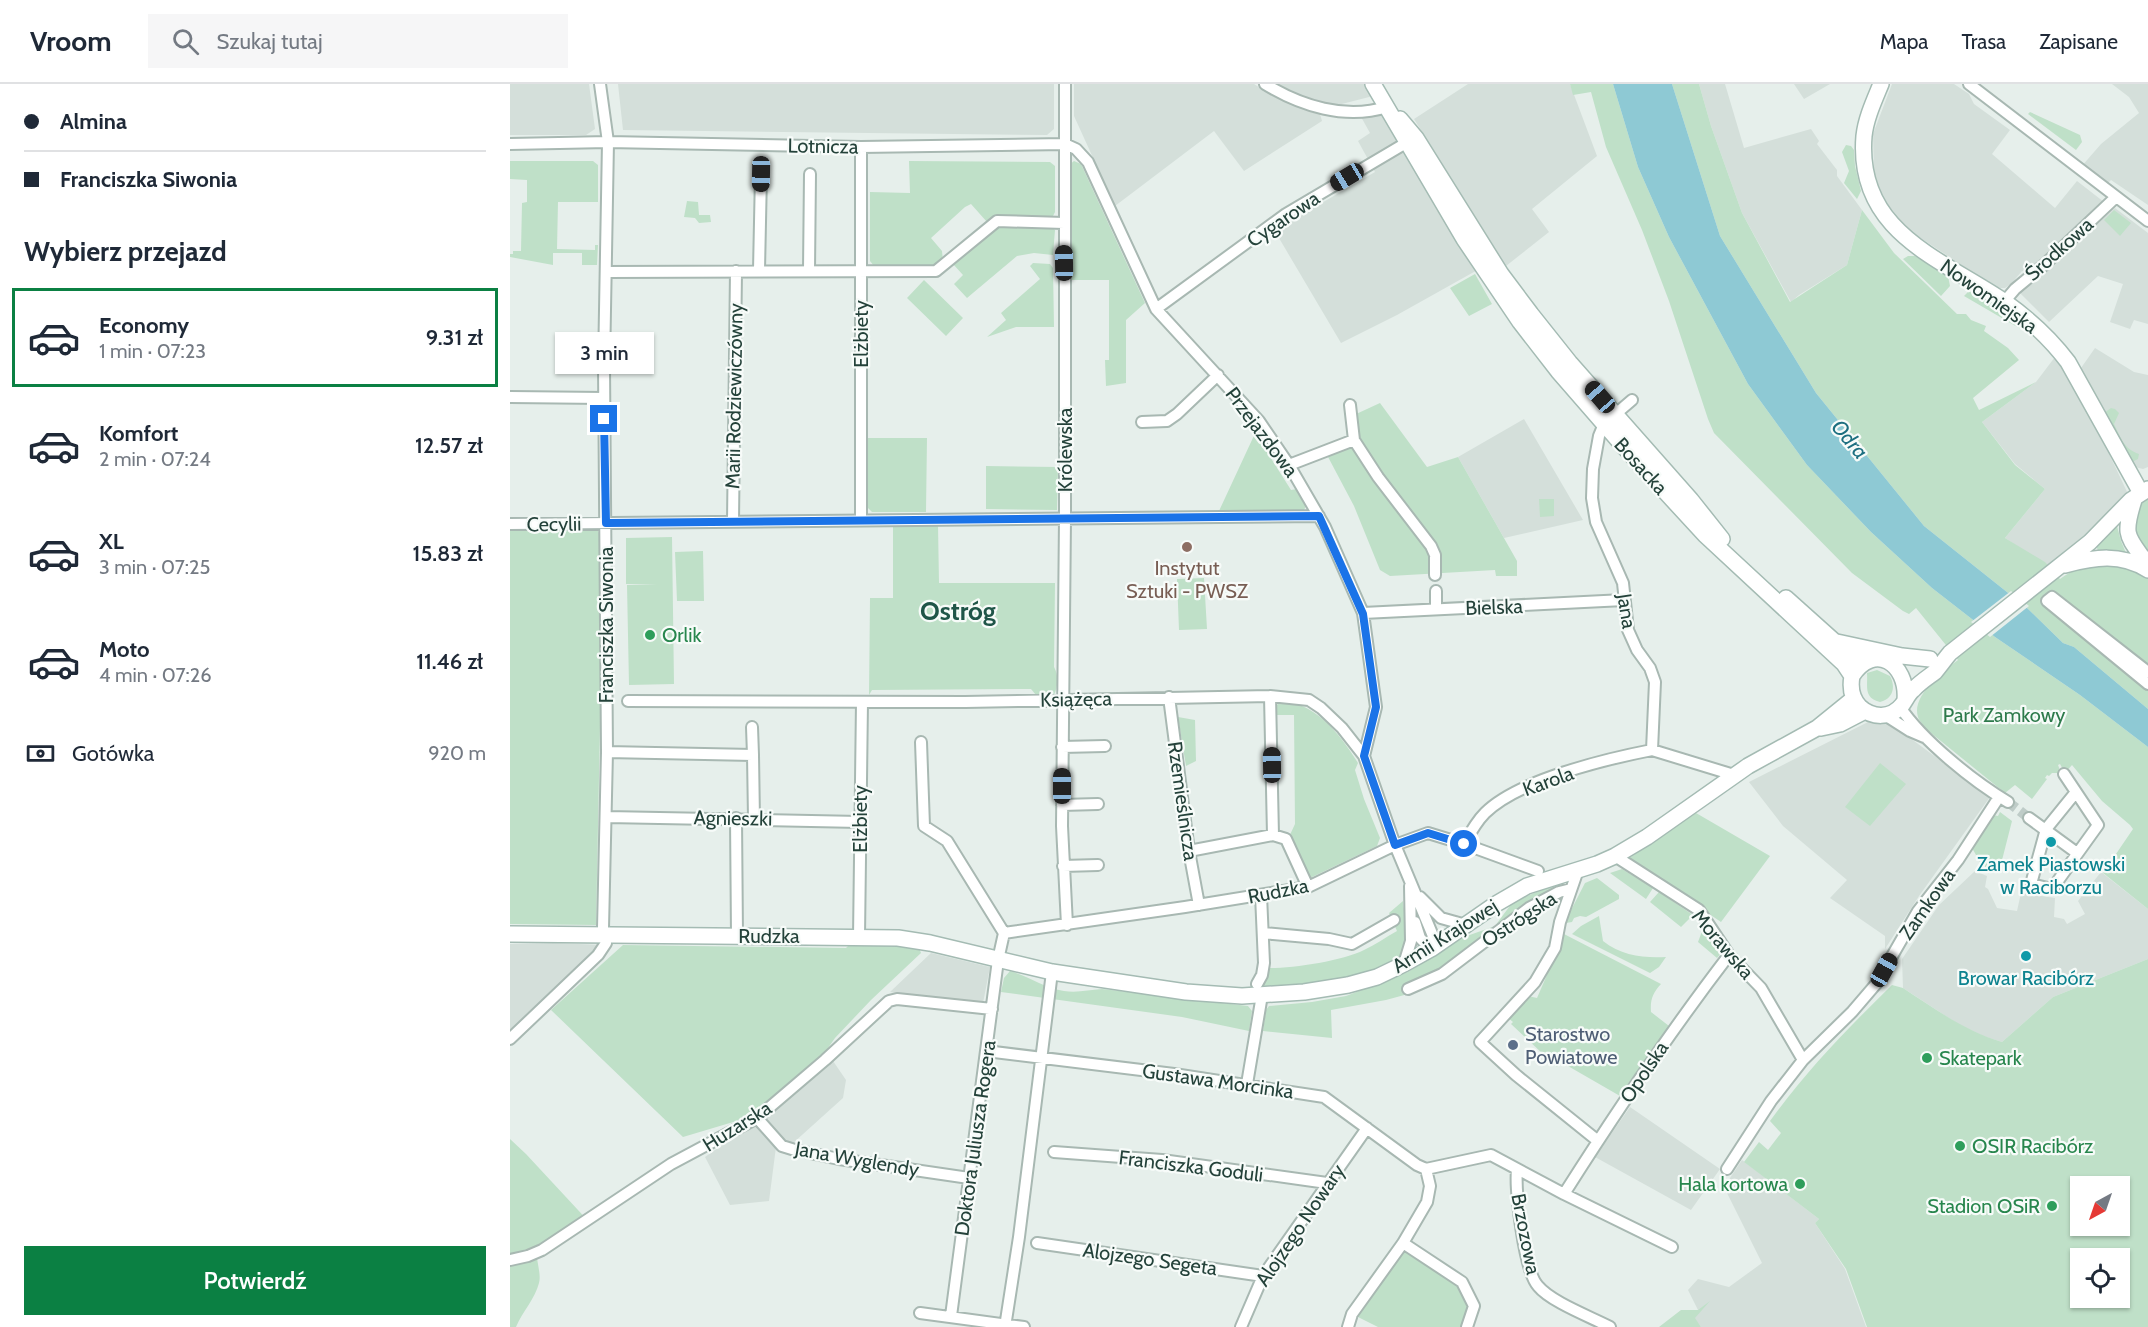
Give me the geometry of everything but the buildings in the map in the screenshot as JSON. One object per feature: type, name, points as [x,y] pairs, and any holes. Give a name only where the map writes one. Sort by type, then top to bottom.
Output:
[{"type":"street","name":"Franciszka Siwonia","points":[[600,84],[608,142],[604,398],[607,752],[604,935]]},
{"type":"street","name":"Królewska","points":[[1065,84],[1065,518],[1062,805],[1067,925]]},
{"type":"street","points":[[1265,84],[1319,109],[1359,112],[1387,107]]},
{"type":"street","name":"Bosacka","points":[[1372,84],[1411,140],[1464,239],[1520,322],[1566,380],[1691,500],[1722,539],[1834,641],[1863,663]]},
{"type":"street","name":"Nowomiejska","points":[[1881,84],[1864,136],[1864,170],[1880,210],[1892,225],[1928,254],[2004,302],[2034,324],[2054,344],[2068,362],[2141,493]]},
{"type":"street","points":[[1969,84],[2148,221]]},
{"type":"street","name":"Cygarowa","points":[[1156,309],[1286,214],[1411,140]]},
{"type":"street","name":"Lotnicza","points":[[510,144],[608,142],[861,147],[1065,144]]},
{"type":"street","name":"Przejazdowa","points":[[1065,144],[1076,149],[1088,162],[1156,309],[1258,421],[1289,465],[1319,516],[1363,614],[1376,707],[1364,756]]},
{"type":"street","name":"Elżbiety","points":[[861,147],[861,520]]},
{"type":"street","points":[[759,270],[761,174]]},
{"type":"street","points":[[809,270],[810,174]]},
{"type":"street","name":"Środkowa","points":[[2004,302],[2015,289],[2044,265],[2115,197]]},
{"type":"street","points":[[606,272],[936,271],[997,221],[1064,223]]},
{"type":"street","name":"Marii Rodziewiczówny","points":[[733,521],[736,271]]},
{"type":"street","points":[[1142,422],[1167,421],[1218,375]]},
{"type":"street","points":[[510,397],[604,398]]},
{"type":"street","points":[[1609,419],[1632,400]]},
{"type":"street","points":[[1350,405],[1354,440],[1378,477],[1431,546],[1435,555],[1435,575]]},
{"type":"street","name":"Bosacka","points":[[1609,419],[1705,536],[1844,664],[1852,676]]},
{"type":"street","name":"Jana","points":[[1609,419],[1593,469],[1592,498],[1596,522],[1623,583],[1628,630],[1636,650],[1650,668],[1655,682],[1652,750]]},
{"type":"street","points":[[1289,465],[1354,440]]},
{"type":"street","points":[[2141,493],[2128,520],[2129,537],[2134,548],[2148,565]]},
{"type":"street","points":[[1950,653],[1914,667],[1898,668],[1882,660],[1863,663],[1852,676],[1851,690],[1854,698],[1865,711],[1875,715],[1885,715],[1903,704],[1910,692],[1936,670],[1950,653],[2098,535],[2141,493]]},
{"type":"street","name":"Cecylii","points":[[510,524],[1319,516]]},
{"type":"street","points":[[2055,570],[2092,558],[2107,557],[2131,561],[2148,570]]},
{"type":"street","points":[[1436,591],[1436,609]]},
{"type":"street","points":[[2148,672],[2052,597],[2047,601],[2148,684]]},
{"type":"street","name":"Bielska","points":[[1363,614],[1624,600]]},
{"type":"street","points":[[1834,641],[1856,644],[1902,657],[1930,659]]},
{"type":"street","points":[[1898,668],[1905,684],[1903,704]]},
{"type":"street","points":[[1270,696],[1273,835]]},
{"type":"street","name":"Książęca","points":[[628,701],[862,702],[1270,696],[1309,700],[1321,708],[1341,728],[1364,756],[1395,845],[1432,936],[1431,949]]},
{"type":"street","name":"Rzemieślnicza","points":[[1169,697],[1189,851],[1199,905]]},
{"type":"street","name":"Armii Krajowej","points":[[998,960],[1053,972],[1223,996],[1260,990],[1348,985],[1377,977],[1431,949],[1496,904],[1527,886],[1615,856],[1647,837],[1734,776],[1817,728],[1849,705],[1854,698]]},
{"type":"street","name":"Elżbiety","points":[[859,937],[862,702]]},
{"type":"street","name":"Zamkowa","points":[[1903,704],[1924,737]]},
{"type":"street","name":"Armii Krajowej","points":[[1817,728],[1840,724],[1865,711]]},
{"type":"street","name":"Zamkowa","points":[[1727,1169],[1771,1101],[1803,1060],[1852,1012],[1876,984],[1918,911],[2004,800],[1924,737],[1885,715]]},
{"type":"street","points":[[752,727],[754,819]]},
{"type":"street","points":[[921,742],[924,826],[947,841],[1004,933],[998,960]]},
{"type":"street","points":[[1062,747],[1105,746]]},
{"type":"street","points":[[1652,750],[1734,776]]},
{"type":"street","name":"Karola","points":[[1464,844],[1476,824],[1489,809],[1528,786],[1558,775],[1652,750]]},
{"type":"street","points":[[607,752],[753,755]]},
{"type":"street","points":[[2064,774],[2076,792],[2098,825],[2052,889],[2031,884],[2046,829],[2076,792]]},
{"type":"street","points":[[1062,805],[1098,804]]},
{"type":"street","name":"Agnieszki","points":[[607,817],[860,822]]},
{"type":"street","points":[[736,818],[737,936]]},
{"type":"street","points":[[2029,818],[2077,853]]},
{"type":"street","name":"Rudzka","points":[[1004,933],[1308,887],[1395,845],[1428,833],[1538,871]]},
{"type":"street","points":[[1189,851],[1273,835],[1286,839],[1308,887]]},
{"type":"street","name":"Morawska","points":[[1615,856],[1699,910],[1729,955],[1761,988],[1803,1060]]},
{"type":"street","points":[[1063,866],[1098,865]]},
{"type":"street","points":[[1578,870],[1560,922],[1555,948],[1535,982],[1480,1042],[1516,1075],[1598,1141]]},
{"type":"street","name":"Książęca","points":[[1404,964],[1411,941],[1413,888]]},
{"type":"street","name":"Książęca","points":[[1413,888],[1441,918],[1466,925]]},
{"type":"street","name":"Ostrógska","points":[[1408,989],[1442,974],[1529,909],[1559,892],[1571,889]]},
{"type":"street","points":[[1247,1084],[1263,969],[1261,895]]},
{"type":"street","name":"Książęca","points":[[1411,909],[1420,938],[1431,949]]},
{"type":"street","points":[[1263,933],[1329,939],[1352,944],[1394,920]]},
{"type":"street","name":"Rudzka","points":[[510,934],[909,939],[998,960]]},
{"type":"street","points":[[510,1039],[598,955],[606,943],[604,935]]},
{"type":"street","name":"Opolska","points":[[1564,1194],[1678,1022],[1729,955]]},
{"type":"street","name":"Doktora Juliusza Rogera","points":[[951,1316],[998,960]]},
{"type":"street","points":[[1005,1326],[1053,972]]},
{"type":"street","name":"Huzarska","points":[[510,1260],[542,1250],[671,1164],[757,1118],[890,1000],[992,1009]]},
{"type":"street","name":"Gustawa Morcinka","points":[[986,1051],[1324,1096],[1417,1166],[1426,1169]]},
{"type":"street","name":"Jana Wyglendy","points":[[757,1118],[782,1146],[795,1150],[839,1159],[969,1178]]},
{"type":"street","name":"Alojzego Nowary","points":[[1241,1327],[1263,1276],[1367,1128]]},
{"type":"street","name":"Franciszka Goduli","points":[[1054,1152],[1162,1160],[1327,1183]]},
{"type":"street","name":"Brzozowa","points":[[1426,1169],[1491,1155],[1672,1247]]},
{"type":"street","points":[[1348,1327],[1352,1314],[1403,1243],[1429,1197],[1426,1169]]},
{"type":"street","name":"Brzozowa","points":[[1517,1169],[1516,1183],[1532,1278],[1537,1286],[1550,1296],[1610,1327]]},
{"type":"street","name":"Alojzego Segeta","points":[[1037,1243],[1263,1276]]},
{"type":"street","points":[[1403,1243],[1462,1282],[1474,1306],[1467,1327]]},
{"type":"street","points":[[920,1313],[1024,1327]]},
{"type":"shaded area","points":[[510,84],[589,84],[595,129],[586,135],[510,135]]},
{"type":"shaded area","points":[[618,84],[1054,84],[1054,129],[1047,135],[623,130]]},
{"type":"shaded area","points":[[1074,84],[1254,84],[1268,93],[1320,114],[1322,121],[1244,171],[1214,131],[1115,206],[1074,116]]},
{"type":"shaded area","points":[[1276,84],[1366,84],[1373,96],[1334,106],[1312,102]]},
{"type":"shaded area","points":[[1468,84],[1570,84],[1597,156],[1532,209],[1549,232],[1506,266],[1414,119]]},
{"type":"shaded area","points":[[1699,84],[1725,84],[1744,148],[1811,129],[1819,141],[1817,144],[1837,170],[1837,176],[1862,210],[1847,265],[1791,302],[1742,213],[1711,126]]},
{"type":"shaded area","points":[[1794,84],[1830,84],[1804,99]]},
{"type":"shaded area","points":[[1892,84],[1954,84],[1969,94],[1974,104],[2010,130],[1992,154],[2055,208],[2077,181],[2104,202],[2032,273],[2022,271],[2005,288],[1992,285],[1913,233],[1897,219],[1881,194],[1874,171],[1873,134]]},
{"type":"shaded area","points":[[2112,84],[2148,84],[2148,205],[2111,180],[2107,184],[2081,167],[2101,144],[2139,113],[2129,97]]},
{"type":"shaded area","points":[[1360,115],[1385,116],[1481,268],[1341,343],[1276,233],[1289,222],[1375,172],[1358,141],[1370,133]]},
{"type":"shaded area","points":[[2115,208],[2148,233],[2148,324],[2134,320],[2130,329],[2110,322],[2123,284],[2098,276],[2049,322],[2020,293]]},
{"type":"shaded area","points":[[2095,348],[2134,372],[2148,375],[2148,467],[2143,469],[2135,467],[2081,368]]},
{"type":"shaded area","points":[[2055,357],[2085,403],[2129,496],[2081,544],[2048,566],[2005,538],[2045,489],[2015,464],[1982,422],[2036,382]]},
{"type":"shaded area","points":[[1524,419],[1583,520],[1504,538],[1458,457]]},
{"type":"shaded area","points":[[1868,722],[1891,724],[1990,797],[1919,896],[1885,949],[1885,936],[1830,898],[1847,880],[1783,826],[1749,782]]},
{"type":"shaded area","name":"Browar Racibórz","points":[[1975,871],[1987,876],[1985,887],[1997,908],[2017,911],[2021,893],[2055,898],[2054,917],[2064,919],[2067,924],[2085,914],[2078,901],[2101,872],[2148,909],[2148,959],[2053,997],[2002,1042],[1958,1024],[1903,988],[1902,959],[1939,905]]},
{"type":"shaded area","points":[[510,944],[605,945],[510,1034]]},
{"type":"shaded area","points":[[931,953],[990,967],[983,1003],[890,992]]},
{"type":"shaded area","points":[[831,1058],[846,1080],[843,1098],[792,1144],[776,1147],[769,1201],[730,1205],[705,1157],[758,1120]]},
{"type":"shaded area","points":[[1630,1107],[1720,1169],[1691,1210],[1595,1157]]},
{"type":"shaded area","points":[[1742,1160],[1819,1219],[1815,1223],[1845,1269],[1866,1327],[1701,1327],[1694,1318],[1698,1310],[1688,1290],[1698,1279],[1729,1287],[1762,1263],[1724,1187]]},
{"type":"green space","name":"Park Zamkowy","points":[[1570,84],[1613,84],[1638,167],[1669,237],[1748,384],[1807,465],[1871,532],[1932,588],[1995,637],[2080,695],[2148,747],[2148,909],[2103,873],[2133,829],[2130,825],[2102,801],[2072,765],[2065,773],[2060,764],[2058,765],[2061,773],[2047,775],[2045,778],[2047,779],[2032,799],[2015,785],[2005,793],[1926,729],[1918,717],[1919,701],[1930,685],[1958,660],[1916,608],[1909,614],[1903,611],[1852,573],[1714,433],[1669,301],[1642,230],[1606,147],[1591,92],[1573,95]]},
{"type":"green space","points":[[1672,84],[1699,84],[1711,126],[1742,213],[1790,302],[1847,265],[1862,210],[1894,253],[1957,314],[1966,314],[1971,320],[1986,326],[1984,331],[2008,348],[2019,360],[1973,398],[1979,410],[2036,382],[1982,422],[2015,465],[2045,489],[2005,538],[2045,562],[2060,579],[2081,568],[2104,562],[2127,567],[2148,578],[2148,709],[2074,647],[2063,643],[2027,608],[1924,526],[1816,393],[1720,236]]},
{"type":"green space","points":[[2030,112],[2080,135],[2082,142],[2076,150],[2028,114]]},
{"type":"green space","points":[[1846,145],[1851,146],[1854,150],[1861,191],[1857,199],[1844,183],[1849,171],[1842,152]]},
{"type":"green space","points":[[510,161],[593,161],[598,165],[598,202],[558,202],[557,249],[595,250],[595,245],[598,245],[597,265],[582,265],[582,253],[553,253],[553,265],[510,257],[513,251],[521,251],[522,203],[527,202],[527,180],[510,179]]},
{"type":"green space","points":[[909,161],[1050,162],[1055,166],[1055,212],[1053,216],[1048,217],[993,218],[987,222],[971,204],[931,238],[942,251],[943,261],[936,265],[874,266],[870,261],[870,192],[910,193]]},
{"type":"green space","points":[[1074,161],[1081,164],[1145,303],[1126,320],[1126,383],[1106,386],[1105,360],[1109,360],[1109,280],[1071,280],[1069,165]]},
{"type":"green space","points":[[687,201],[698,202],[699,215],[710,215],[711,222],[699,223],[695,218],[684,217]]},
{"type":"green space","points":[[2114,210],[2131,223],[2120,236],[2104,220]]},
{"type":"green space","points":[[997,227],[1055,230],[1053,255],[1034,253],[1017,256],[967,298],[954,284],[963,275],[953,264]]},
{"type":"green space","points":[[1915,256],[1948,276],[1950,286],[1941,296],[1903,259]]},
{"type":"green space","points":[[1033,263],[1050,264],[1053,268],[1054,327],[1016,327],[987,337],[1006,320],[1001,313],[1040,279],[1030,266]]},
{"type":"green space","points":[[1475,274],[1492,304],[1469,316],[1450,288]]},
{"type":"green space","points":[[924,280],[963,318],[946,336],[907,298]]},
{"type":"green space","points":[[1972,292],[2008,314],[2038,339],[1964,296]]},
{"type":"green space","points":[[1380,403],[1427,467],[1458,457],[1517,561],[1517,576],[1496,576],[1495,570],[1390,576],[1380,570],[1354,506],[1327,455],[1349,447],[1361,449],[1354,415]]},
{"type":"green space","points":[[2111,408],[2119,413],[2114,424],[2121,438],[2126,446],[2139,454],[2138,459],[2132,462],[2104,413]]},
{"type":"green space","points":[[1258,427],[1257,436],[1291,490],[1297,489],[1306,506],[1304,510],[1219,511]]},
{"type":"green space","points":[[868,438],[927,438],[926,512],[872,512],[868,508]]},
{"type":"green space","points":[[986,466],[1058,467],[1057,510],[986,509]]},
{"type":"green space","points":[[2148,496],[2148,557],[2132,531],[2139,503]]},
{"type":"green space","points":[[1539,499],[1554,499],[1554,516],[1540,517]]},
{"type":"green space","points":[[893,525],[938,525],[939,583],[1055,583],[1054,667],[1057,681],[1054,695],[1036,695],[1031,689],[872,690],[869,695],[870,598],[893,598]]},
{"type":"green space","points":[[2117,526],[2126,553],[2098,551],[2096,545]]},
{"type":"green space","points":[[510,529],[597,529],[600,535],[600,727],[596,925],[510,924]]},
{"type":"green space","name":"Orlik","points":[[672,537],[674,684],[629,685],[627,585],[657,584],[626,584],[626,538]]},
{"type":"green space","points":[[703,551],[704,601],[677,601],[675,552]]},
{"type":"green space","points":[[1204,578],[1207,629],[1179,630],[1177,579]]},
{"type":"green space","points":[[1877,670],[1890,676],[1893,684],[1888,698],[1880,702],[1871,698],[1867,687],[1867,673]]},
{"type":"green space","points":[[1278,704],[1296,704],[1311,710],[1341,738],[1358,763],[1355,770],[1380,838],[1377,846],[1310,878],[1289,837],[1295,824],[1294,715],[1275,715],[1275,707]]},
{"type":"green space","points":[[1178,717],[1195,720],[1196,761],[1186,766]]},
{"type":"green space","points":[[1880,763],[1906,784],[1870,826],[1845,807]]},
{"type":"green space","points":[[2000,812],[2012,821],[2000,868],[1992,865],[1990,871],[1980,862],[1972,848],[1993,815],[1998,816]]},
{"type":"green space","points":[[1696,813],[1770,856],[1721,922],[1628,859]]},
{"type":"green space","points":[[1622,869],[1653,888],[1646,899],[1610,873]]},
{"type":"green space","points":[[1597,878],[1619,895],[1619,899],[1586,917],[1580,916],[1566,923],[1585,883]]},
{"type":"green space","points":[[1565,884],[1408,994],[1331,1010],[1332,1038],[1263,1031],[1266,1010],[1269,1006],[1346,996],[1408,972],[1464,937],[1495,926],[1512,903],[1543,889]]},
{"type":"green space","points":[[1659,892],[1693,915],[1681,927],[1650,902]]},
{"type":"green space","points":[[1403,901],[1407,941],[1404,952],[1394,962],[1379,970],[1339,981],[1262,988],[1266,968],[1302,966],[1343,958],[1368,948],[1397,931],[1389,913]]},
{"type":"green space","points":[[1599,916],[1603,941],[1618,950],[1633,955],[1666,957],[1659,967],[1650,973],[1572,934]]},
{"type":"green space","points":[[1704,926],[1722,952],[1717,958],[1698,942]]},
{"type":"green space","points":[[1564,934],[1661,984],[1653,996],[1651,1012],[1669,1026],[1620,1096],[1561,1062],[1557,1067],[1511,1024],[1513,1022],[1507,1017],[1528,996],[1537,998],[1559,947],[1561,947]]},
{"type":"green space","points":[[850,944],[919,948],[921,953],[871,1000],[835,1038],[821,1058],[750,1117],[683,1137],[551,1010],[623,945],[846,948]]},
{"type":"green space","name":"OSIR Racibórz","points":[[2148,959],[2148,1327],[1867,1327],[1846,1269],[1815,1223],[1819,1219],[1744,1162],[1759,1142],[1768,1150],[1781,1133],[1770,1121],[1828,1050],[1892,985],[1903,988],[1963,1026],[2002,1042],[2053,997]]},
{"type":"green space","points":[[1010,971],[1064,991],[1102,989],[1248,1006],[1252,1011],[1249,1031],[1182,1017],[1001,992],[1004,978]]},
{"type":"green space","points":[[510,1139],[591,1224],[537,1258],[539,1283],[535,1295],[516,1327],[510,1327]]},
{"type":"green space","points":[[1403,1243],[1462,1282],[1474,1306],[1467,1327],[1378,1327],[1352,1314]]},
{"type":"green space","points":[[1710,1301],[1695,1318],[1701,1327],[1659,1327],[1681,1310],[1698,1310]]},
{"type":"water","name":"Odra","points":[[1613,84],[1672,84],[1720,236],[1816,393],[1924,526],[2027,608],[2063,643],[2074,647],[2148,709],[2148,747],[2080,695],[1995,637],[1932,588],[1871,532],[1807,465],[1748,384],[1669,237],[1638,167]]},
{"type":"pier","points":[[2011,591],[2029,606],[1990,637],[1971,622]]},
{"type":"tunnel","points":[[2008,802],[2029,818]]},
{"type":"place","name":"Instytut Sztuki - PWSZ","points":[[1187,547]]},
{"type":"place","name":"Orlik","points":[[650,635]]},
{"type":"place","name":"Zamek Piastowski w Raciborzu","points":[[2051,842]]},
{"type":"place","name":"Browar Racibórz","points":[[2026,956]]},
{"type":"place","name":"Starostwo Powiatowe","points":[[1513,1045]]},
{"type":"place","name":"Skatepark","points":[[1927,1058]]},
{"type":"place","name":"OSIR Racibórz","points":[[1960,1146]]},
{"type":"place","name":"Hala kortowa","points":[[1800,1184]]},
{"type":"place","name":"Stadion OSiR","points":[[2052,1206]]},
{"type":"district","name":"Ostróg","points":[[958,611]]},
{"type":"route","points":[[604,419],[606,523],[1319,516],[1363,614],[1376,707],[1364,756],[1395,845],[1428,833],[1464,844]]}]
